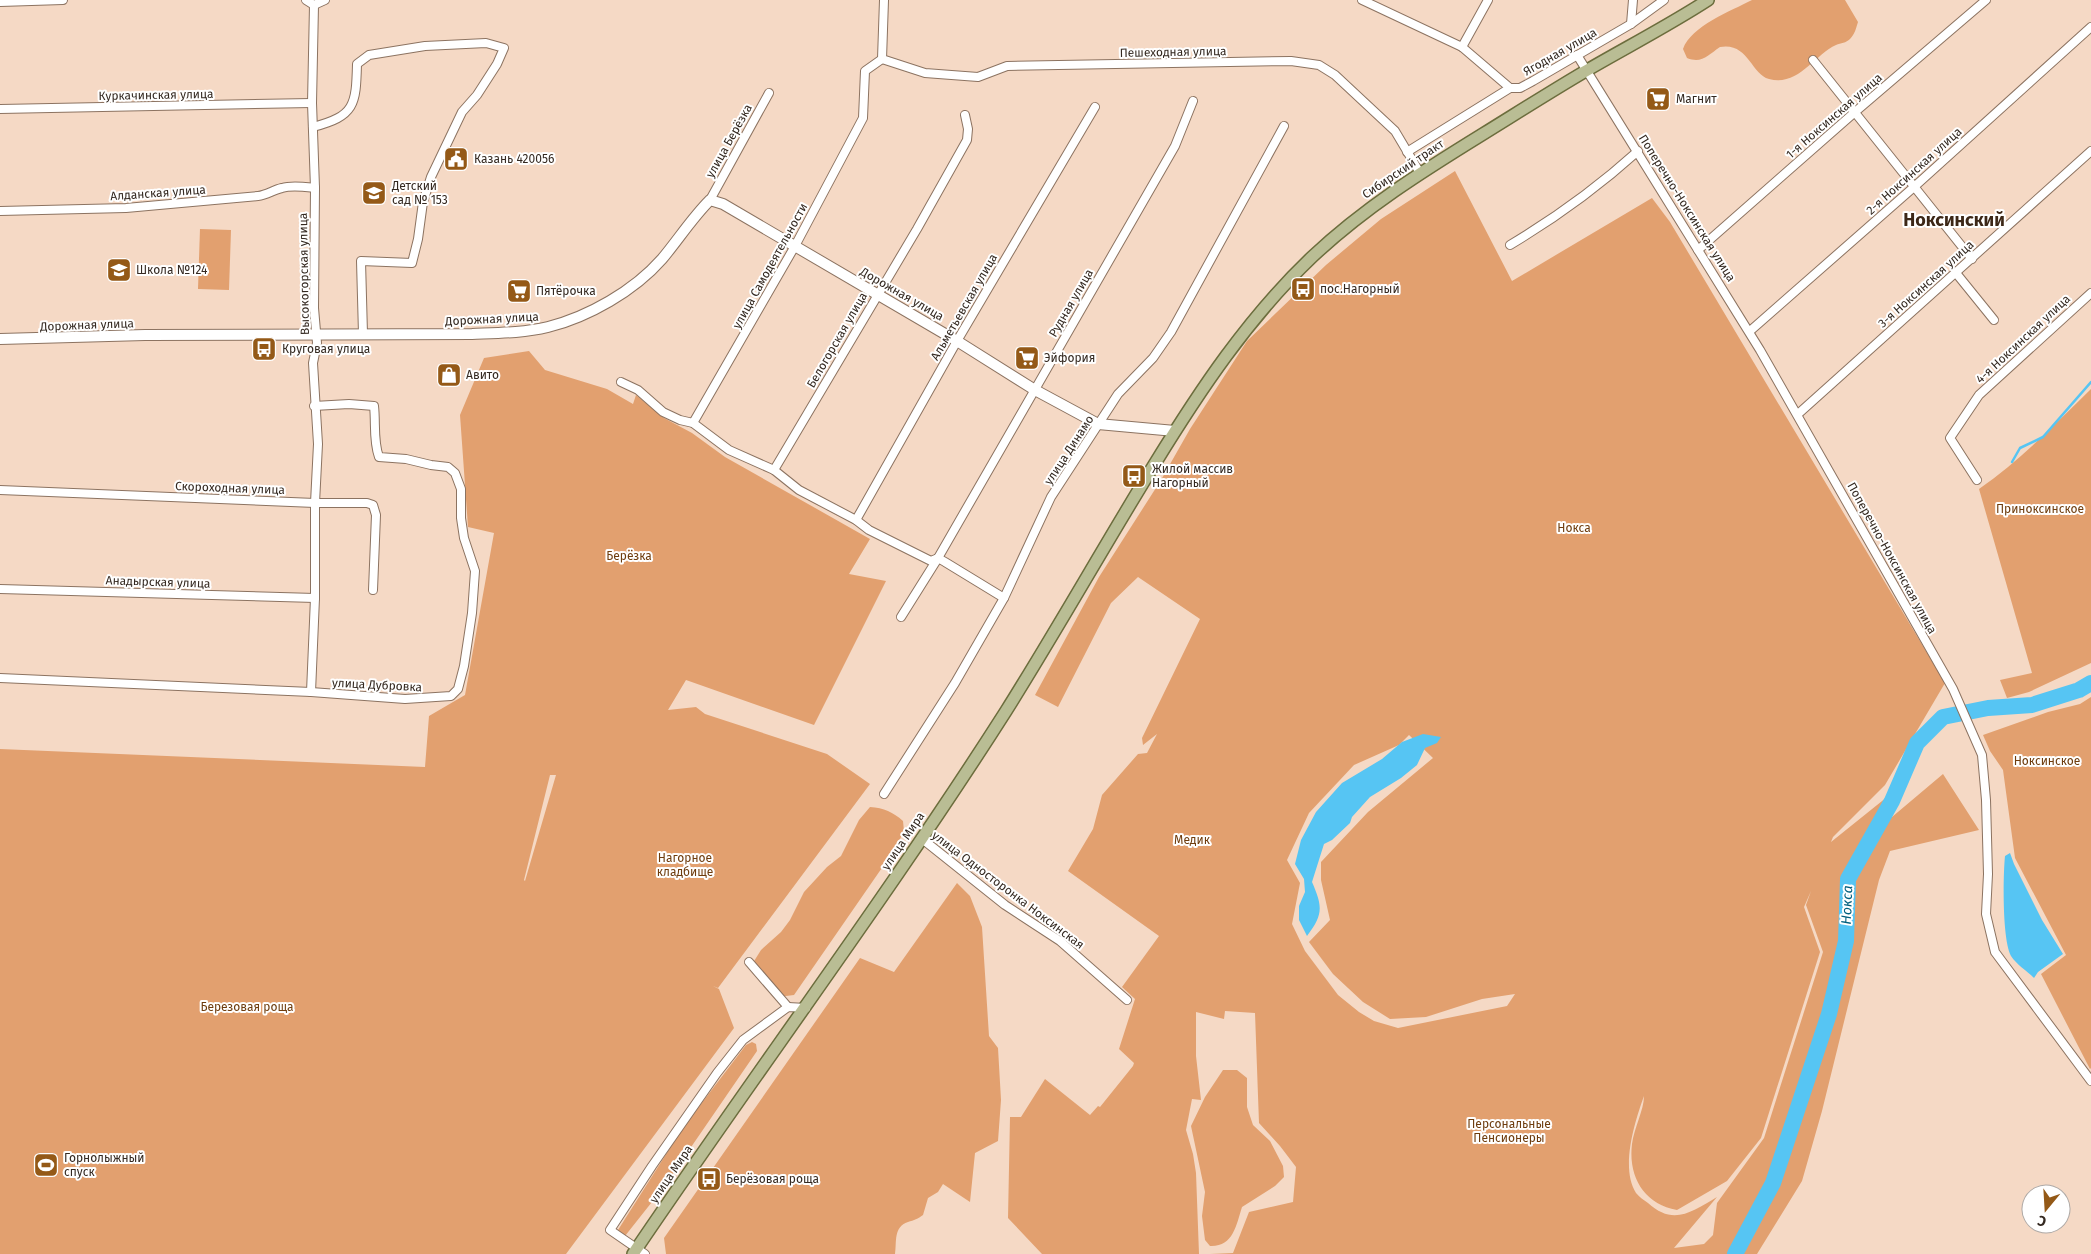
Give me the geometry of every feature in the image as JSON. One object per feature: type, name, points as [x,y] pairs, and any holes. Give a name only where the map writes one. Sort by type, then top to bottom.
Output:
[{"type":"main road","name":"Сибирский тракт","points":[[1175,431],[1212,374],[1248,326],[1292,277],[1355,218],[1420,173],[1586,70],[1686,15],[1708,0]]},
{"type":"main road","name":"улица Мира","points":[[638,1252],[702,1152],[806,1008],[1006,711],[1175,431]]},
{"type":"street","points":[[0,2],[63,0]]},
{"type":"street","points":[[306,0],[314,5],[325,0]]},
{"type":"street","points":[[882,59],[884,0]]},
{"type":"street","points":[[1362,0],[1462,47],[1510,88]]},
{"type":"street","points":[[1462,47],[1488,0]]},
{"type":"street","points":[[1631,24],[1633,0]]},
{"type":"street","name":"Ягодная улица","points":[[1407,152],[1510,88],[1520,88],[1631,24],[1664,0]]},
{"type":"street","name":"1-я Ноксинская улица","points":[[1698,250],[1986,0]]},
{"type":"street","name":"Высокогорская улица","points":[[311,692],[318,444],[314,406],[313,363],[317,343],[315,335],[315,188],[312,104],[314,5]]},
{"type":"street","name":"2-я Ноксинская улица","points":[[1750,332],[1914,187],[2091,26]]},
{"type":"street","points":[[313,127],[333,122],[346,114],[352,104],[356,87],[357,64],[369,55],[425,46],[486,42],[504,48],[497,64],[477,95],[462,112],[431,177],[423,202],[418,239],[412,263],[361,261],[362,334]]},
{"type":"street","name":"Поперечно-Ноксинская улица","points":[[1577,55],[1750,332],[1953,689],[1982,755],[1986,800],[1988,874],[1986,914],[1995,952],[2091,1081]]},
{"type":"street","name":"улица Самодеятельности","points":[[693,423],[795,246],[864,118],[865,71],[882,59]]},
{"type":"street","name":"Пешеходная улица","points":[[882,59],[925,73],[978,77],[1007,66],[1291,61],[1319,65],[1335,75],[1395,131],[1420,173]]},
{"type":"street","points":[[1813,60],[1972,259]]},
{"type":"street","name":"улица Берёзка","points":[[710,200],[769,93]]},
{"type":"street","name":"Рудная улица","points":[[901,617],[938,558],[1036,390],[1038,381],[1175,146],[1193,101]]},
{"type":"street","name":"Куркачинская улица","points":[[0,109],[312,104]]},
{"type":"street","name":"Альметьевская улица","points":[[856,520],[957,341],[1094,107]]},
{"type":"street","name":"Белогорская улица","points":[[774,470],[877,293],[917,229],[967,140],[968,129],[965,115]]},
{"type":"street","name":"улица Динамо","points":[[884,794],[955,683],[1004,598],[1051,497],[1098,424],[1108,413],[1118,394],[1153,358],[1171,332],[1284,126]]},
{"type":"street","name":"3-я Ноксинская улица","points":[[1798,414],[2091,151]]},
{"type":"street","points":[[1510,245],[1555,218],[1604,182],[1638,152]]},
{"type":"street","name":"Алданская улица","points":[[0,211],[126,208],[258,196],[291,187],[315,188]]},
{"type":"street","name":"Дорожная улица","points":[[0,339],[153,335],[472,334],[522,332],[566,322],[592,311],[623,294],[660,260],[710,200],[724,204],[877,293],[1036,390],[1098,424],[1175,431]]},
{"type":"street","points":[[1956,273],[1994,320]]},
{"type":"street","name":"4-я Ноксинская улица","points":[[1977,480],[1950,438],[1979,395],[2091,292]]},
{"type":"street","points":[[621,382],[638,390],[663,412],[680,420],[693,423],[729,450],[774,470],[799,490],[930,561],[938,558],[1004,598]]},
{"type":"street","name":"улица Дубровка","points":[[0,678],[311,692],[405,699],[451,696],[458,689],[464,666],[476,571],[464,538],[461,518],[461,489],[455,473],[448,467],[406,459],[379,457],[375,446],[374,406],[349,404],[314,406]]},
{"type":"street","name":"Скороходная улица","points":[[0,490],[315,503],[367,503],[373,505],[376,515],[373,590]]},
{"type":"street","name":"Анадырская улица","points":[[0,589],[315,598]]},
{"type":"street","name":"улица Односторонка Ноксинская","points":[[921,838],[1005,905],[1060,941],[1127,1000]]},
{"type":"street","points":[[749,962],[788,1007]]},
{"type":"street","points":[[638,1252],[610,1230],[652,1166],[739,1044],[788,1007],[806,1008]]},
{"type":"green space","points":[[1752,0],[1845,0],[1858,22],[1852,37],[1828,50],[1805,69],[1789,78],[1779,80],[1763,76],[1743,54],[1737,49],[1729,47],[1720,47],[1701,59],[1692,60],[1687,58],[1683,49],[1694,33],[1723,14]]},
{"type":"green space","points":[[1455,171],[1512,281],[1652,198],[1670,222],[1945,683],[1885,785],[1833,837],[1831,842],[1887,797],[1892,817],[1943,774],[1979,830],[1890,851],[1879,880],[1822,1111],[1802,1181],[1757,1254],[1210,1254],[1233,1253],[1249,1212],[1293,1202],[1296,1167],[1259,1123],[1255,1013],[1225,1011],[1224,1019],[1196,1012],[1196,1056],[1201,1100],[1192,1099],[1186,1130],[1196,1173],[1199,1254],[1042,1254],[1008,1218],[1010,1117],[1021,1117],[1045,1079],[1090,1115],[1098,1106],[1100,1107],[1134,1063],[1119,1049],[1135,999],[1122,987],[1159,936],[1068,871],[1093,829],[1102,795],[1138,754],[1147,753],[1157,734],[1143,745],[1142,738],[1200,619],[1138,577],[1111,603],[1058,707],[1035,695],[1099,577],[1161,480],[1190,429],[1247,341],[1326,265],[1381,219]],"holes":[[[1409,735],[1433,758],[1368,812],[1321,862],[1321,880],[1330,920],[1309,942],[1333,974],[1363,1002],[1390,1019],[1426,1017],[1482,999],[1515,994],[1507,1006],[1398,1028],[1374,1021],[1338,995],[1305,951],[1292,924],[1300,883],[1287,860],[1309,813],[1354,765],[1399,745]],[[1811,891],[1806,905],[1823,952],[1764,1138],[1717,1203],[1713,1235],[1704,1244],[1674,1248],[1717,1197],[1691,1212],[1674,1215],[1657,1210],[1636,1193],[1631,1183],[1629,1158],[1633,1131],[1644,1096],[1633,1138],[1631,1156],[1636,1178],[1647,1195],[1655,1202],[1677,1210],[1727,1181],[1761,1138],[1820,952],[1804,907]]]},
{"type":"green space","points":[[200,229],[231,230],[229,290],[198,289]]},
{"type":"green space","name":"Березовая роща","points":[[529,351],[545,370],[607,389],[633,404],[636,395],[664,418],[692,433],[725,457],[870,539],[849,574],[886,581],[814,725],[686,680],[668,710],[696,707],[705,714],[827,754],[870,784],[718,988],[713,986],[719,989],[734,1028],[566,1254],[0,1254],[0,749],[425,767],[429,716],[465,695],[494,533],[468,527],[460,415],[484,358]],"holes":[[[550,775],[556,775],[525,881]]]},
{"type":"green space","name":"Приноксинское","points":[[2091,389],[2091,663],[2029,692],[2007,698],[2000,680],[2032,673],[1979,489],[2023,454]]},
{"type":"green space","name":"Ноксинское","points":[[2091,697],[2090,1069],[2041,974],[2066,955],[2015,858],[2003,770],[1990,751],[1983,735],[2048,712],[2080,704]]},
{"type":"green space","points":[[870,807],[884,809],[896,815],[903,821],[904,831],[895,849],[794,995],[778,997],[761,983],[752,971],[751,966],[761,950],[781,932],[790,920],[804,892],[827,867],[841,856],[859,820]]},
{"type":"green space","points":[[957,883],[970,896],[982,927],[989,1036],[998,1048],[1001,1100],[998,1141],[975,1153],[970,1202],[943,1184],[938,1192],[928,1198],[923,1215],[900,1227],[895,1254],[666,1254],[664,1238],[860,958],[894,972]]},
{"type":"green space","points":[[752,1042],[756,1044],[757,1051],[663,1188],[625,1236],[618,1230],[675,1138],[746,1045]]},
{"type":"green space","points":[[1223,1070],[1237,1070],[1247,1078],[1247,1107],[1253,1125],[1270,1141],[1283,1166],[1284,1177],[1275,1186],[1242,1207],[1229,1239],[1224,1243],[1210,1246],[1205,1240],[1202,1216],[1205,1192],[1191,1126],[1205,1097]]},
{"type":"water","points":[[1423,734],[1441,737],[1437,743],[1425,748],[1417,765],[1401,778],[1370,797],[1352,817],[1350,823],[1332,840],[1324,844],[1312,882],[1318,898],[1319,916],[1307,936],[1299,920],[1299,906],[1305,892],[1304,879],[1295,864],[1301,840],[1316,812],[1342,783],[1382,759],[1402,742]]},
{"type":"water","points":[[2010,853],[2042,920],[2063,954],[2038,972],[2034,978],[2013,959],[2008,948],[2004,907],[2004,878],[2005,856]]},
{"type":"waterway","points":[[2012,462],[2020,448],[2043,437],[2091,382]]},
{"type":"waterway","name":"Нокса","points":[[1735,1254],[1773,1183],[1829,1014],[1846,941],[1848,879],[1892,801],[1917,743],[1943,717],[1988,708],[2032,705],[2079,690],[2091,683]]},
{"type":"place","name":"Магнит","points":[[1658,99]]},
{"type":"place","name":"Казань 420056","points":[[456,159]]},
{"type":"place","name":"Детский сад № 153","points":[[374,193]]},
{"type":"place","name":"Школа №124","points":[[119,270]]},
{"type":"place","name":"пос.Нагорный","points":[[1303,289]]},
{"type":"place","name":"Пятёрочка","points":[[519,291]]},
{"type":"place","name":"Круговая улица","points":[[264,349]]},
{"type":"place","name":"Эйфория","points":[[1027,358]]},
{"type":"place","name":"Авито","points":[[449,375]]},
{"type":"place","name":"Жилой массив Нагорный","points":[[1134,476]]},
{"type":"place","name":"Горнолыжный спуск","points":[[46,1165]]},
{"type":"place","name":"Берёзовая роща","points":[[709,1179]]},
{"type":"district","name":"Ноксинский","points":[[1954,220]]},
{"type":"park label","name":"Берёзка","points":[[629,556]]},
{"type":"park label","name":"Медик","points":[[1192,840]]},
{"type":"park label","name":"Нагорное кладбище","points":[[685,865]]},
{"type":"park label","name":"Персональные Пенсионеры","points":[[1509,1131]]}]
